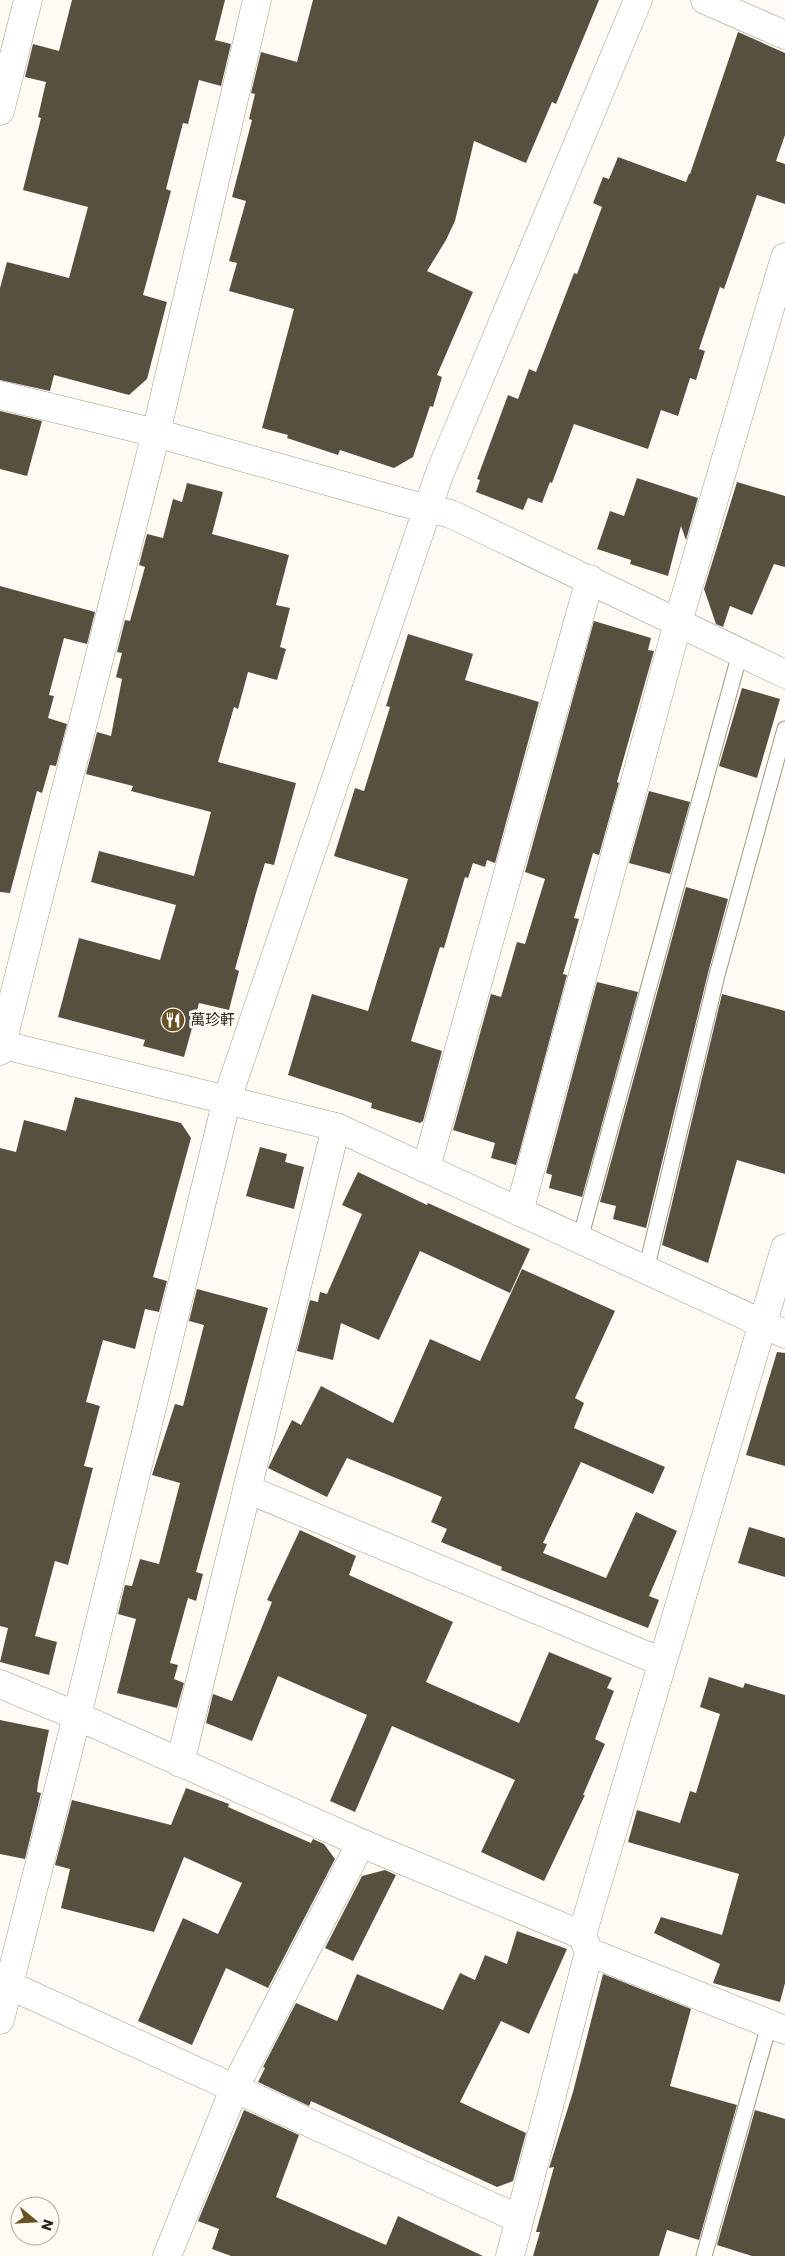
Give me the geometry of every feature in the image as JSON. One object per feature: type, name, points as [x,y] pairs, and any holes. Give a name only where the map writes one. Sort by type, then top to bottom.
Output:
[{"type":"street","points":[[0,111],[28,0]]},
{"type":"street","points":[[257,0],[156,433],[1,1046],[227,1099],[336,1128],[774,1329]]},
{"type":"street","points":[[0,2020],[77,1716],[227,1099],[427,508],[638,0]]},
{"type":"street","points":[[705,0],[785,35]]},
{"type":"street","points":[[519,1212],[678,622],[785,257]]},
{"type":"street","points":[[0,395],[156,433],[451,514],[785,674]]},
{"type":"street","points":[[426,1168],[590,579]]},
{"type":"street","points":[[180,1762],[336,1128]]},
{"type":"street","points":[[510,2256],[586,1944],[662,1662],[774,1329],[785,1248]]},
{"type":"street","points":[[247,1489],[662,1662]]},
{"type":"street","points":[[0,1684],[77,1716],[586,1944],[777,2027]]},
{"type":"street","points":[[167,2256],[235,2087],[361,1843]]},
{"type":"street","points":[[9,1985],[235,2087],[519,2219]]},
{"type":"lane","points":[[580,1239],[740,653]]},
{"type":"lane","points":[[646,1270],[718,975],[785,729]]},
{"type":"lane","points":[[704,2256],[777,2027]]},
{"type":"building","points":[[72,0],[225,0],[215,40],[231,44],[221,86],[199,80],[188,124],[183,123],[166,189],[171,191],[143,295],[167,302],[147,379],[129,395],[54,375],[50,391],[0,380],[0,288],[7,262],[69,278],[88,207],[23,190],[41,118],[38,117],[46,82],[25,77],[33,44],[59,51]]},
{"type":"building","points":[[313,0],[599,0],[556,104],[552,102],[526,163],[474,141],[455,221],[427,271],[473,292],[437,375],[442,377],[433,407],[430,406],[413,457],[394,468],[340,450],[338,455],[287,438],[288,435],[262,428],[294,309],[229,291],[237,263],[229,261],[246,201],[232,197],[252,120],[249,119],[255,94],[251,93],[261,52],[297,62]]},
{"type":"building","points":[[738,32],[785,53],[785,135],[776,161],[785,164],[785,204],[757,195],[724,289],[720,287],[699,349],[705,351],[696,380],[690,378],[678,416],[661,410],[648,449],[574,424],[552,483],[550,482],[542,503],[528,498],[523,510],[476,492],[480,480],[477,479],[508,395],[518,399],[529,369],[536,372],[574,273],[577,274],[602,207],[593,203],[603,177],[609,179],[618,157],[686,182]]},
{"type":"building","points":[[0,411],[42,421],[27,476],[0,469]]},
{"type":"building","points":[[637,478],[698,498],[686,540],[681,526],[668,576],[630,564],[631,560],[597,549],[610,511],[624,516]]},
{"type":"building","points":[[737,482],[785,496],[785,567],[774,564],[752,615],[730,606],[723,627],[716,624],[704,589]]},
{"type":"building","points":[[187,483],[223,492],[212,534],[289,555],[276,605],[290,608],[280,647],[286,649],[277,680],[248,672],[238,709],[234,707],[218,762],[296,783],[274,865],[265,863],[256,893],[235,969],[239,971],[229,1010],[199,1003],[184,1057],[143,1046],[145,1040],[58,1017],[79,938],[160,960],[176,905],[91,882],[99,851],[194,876],[211,812],[131,791],[133,786],[86,774],[97,732],[111,736],[122,679],[116,677],[122,653],[117,652],[125,620],[130,621],[145,567],[139,565],[147,534],[163,538],[173,499],[182,502]]},
{"type":"building","points":[[0,586],[95,612],[87,644],[64,638],[49,695],[54,696],[48,718],[67,724],[56,766],[50,765],[42,793],[37,791],[10,893],[0,892]]},
{"type":"building","points":[[594,621],[651,638],[648,650],[654,651],[617,782],[619,783],[599,855],[593,853],[574,918],[579,919],[563,974],[567,975],[516,1165],[491,1158],[495,1143],[453,1130],[491,994],[501,997],[517,942],[525,944],[545,879],[525,872]]},
{"type":"building","points":[[408,634],[473,654],[465,680],[539,702],[495,863],[487,860],[485,867],[473,863],[468,878],[465,877],[444,948],[440,947],[411,1041],[442,1051],[423,1121],[420,1123],[371,1108],[372,1103],[288,1075],[312,994],[368,1011],[408,879],[334,856],[355,788],[364,791],[390,707],[386,706]]},
{"type":"building","points":[[742,688],[780,699],[757,778],[719,766]]},
{"type":"building","points":[[649,791],[690,802],[670,874],[629,863]]},
{"type":"building","points":[[686,887],[728,899],[708,973],[646,1228],[613,1219],[616,1206],[600,1202]]},
{"type":"building","points":[[597,982],[638,992],[582,1197],[549,1188],[552,1175],[546,1173]]},
{"type":"building","points":[[722,994],[785,1011],[785,1174],[737,1160],[708,1263],[662,1245]]},
{"type":"building","points":[[75,1097],[181,1123],[191,1138],[153,1277],[167,1281],[159,1312],[145,1309],[135,1349],[103,1340],[86,1402],[100,1406],[84,1466],[93,1468],[68,1565],[55,1561],[35,1636],[57,1642],[49,1675],[0,1662],[8,1628],[0,1626],[0,1148],[16,1152],[24,1120],[66,1131]]},
{"type":"building","points":[[260,1147],[287,1154],[285,1162],[304,1167],[294,1209],[246,1196]]},
{"type":"building","points":[[358,1172],[427,1205],[428,1203],[530,1249],[510,1293],[420,1251],[379,1340],[341,1323],[333,1360],[297,1351],[310,1300],[318,1302],[320,1292],[327,1294],[362,1214],[342,1205]]},
{"type":"building","points":[[522,1269],[615,1311],[575,1398],[584,1403],[574,1428],[665,1467],[653,1494],[581,1462],[543,1543],[547,1544],[543,1553],[606,1578],[636,1512],[677,1531],[649,1596],[659,1600],[648,1628],[501,1570],[502,1567],[441,1542],[447,1529],[431,1522],[442,1497],[347,1458],[327,1497],[268,1468],[292,1420],[301,1425],[321,1386],[393,1423],[430,1339],[480,1361]]},
{"type":"building","points":[[197,1289],[268,1308],[196,1572],[203,1574],[196,1601],[188,1598],[170,1663],[178,1665],[174,1679],[184,1683],[177,1708],[117,1693],[136,1619],[118,1614],[125,1585],[132,1586],[140,1559],[159,1564],[180,1483],[152,1475],[175,1404],[183,1406],[204,1325],[189,1321]]},
{"type":"building","points":[[777,1352],[785,1353],[785,1466],[746,1455]]},
{"type":"building","points":[[749,1527],[785,1538],[785,1577],[738,1563]]},
{"type":"building","points":[[300,1530],[356,1556],[349,1575],[453,1622],[426,1682],[519,1723],[549,1652],[612,1678],[607,1688],[614,1691],[595,1739],[605,1744],[583,1795],[585,1795],[544,1881],[481,1852],[515,1780],[392,1726],[355,1812],[330,1801],[367,1715],[278,1676],[252,1741],[206,1723],[213,1694],[232,1701],[272,1602],[267,1600]]},
{"type":"building","points":[[709,1677],[743,1688],[745,1683],[785,1695],[785,1983],[780,2002],[713,1983],[720,1964],[654,1933],[661,1917],[722,1935],[739,1874],[628,1842],[637,1810],[680,1823],[690,1791],[696,1793],[720,1714],[700,1707]]},
{"type":"building","points":[[0,1720],[49,1730],[38,1783],[37,1792],[41,1793],[25,1859],[0,1854]]},
{"type":"building","points":[[186,1788],[229,1804],[228,1807],[311,1843],[313,1839],[324,1844],[335,1859],[268,1988],[226,1968],[192,2045],[138,2021],[183,1918],[218,1934],[242,1883],[184,1857],[154,1932],[61,1908],[70,1869],[55,1865],[72,1800],[171,1825]]},
{"type":"building","points":[[385,1870],[396,1875],[353,1961],[325,1948],[362,1876]]},
{"type":"building","points":[[517,1931],[567,1949],[529,2034],[501,2021],[460,2102],[526,2133],[513,2181],[497,2187],[311,2101],[309,2106],[258,2082],[265,2068],[263,2067],[296,2003],[337,2021],[357,1974],[443,2010],[460,1973],[475,1980],[485,1955],[507,1964]]},
{"type":"building","points":[[603,1974],[691,2009],[670,2086],[737,2105],[699,2240],[667,2230],[659,2256],[533,2256],[540,2232],[536,2232],[554,2167],[549,2168],[573,2092]]},
{"type":"building","points":[[244,2110],[299,2135],[276,2197],[386,2245],[398,2216],[483,2256],[231,2256],[212,2249],[219,2229],[198,2221]]},
{"type":"building","points":[[755,2110],[785,2119],[785,2256],[752,2256],[717,2245]]},
{"type":"place","name":"萬珍軒","points":[[173,1020]]}]
